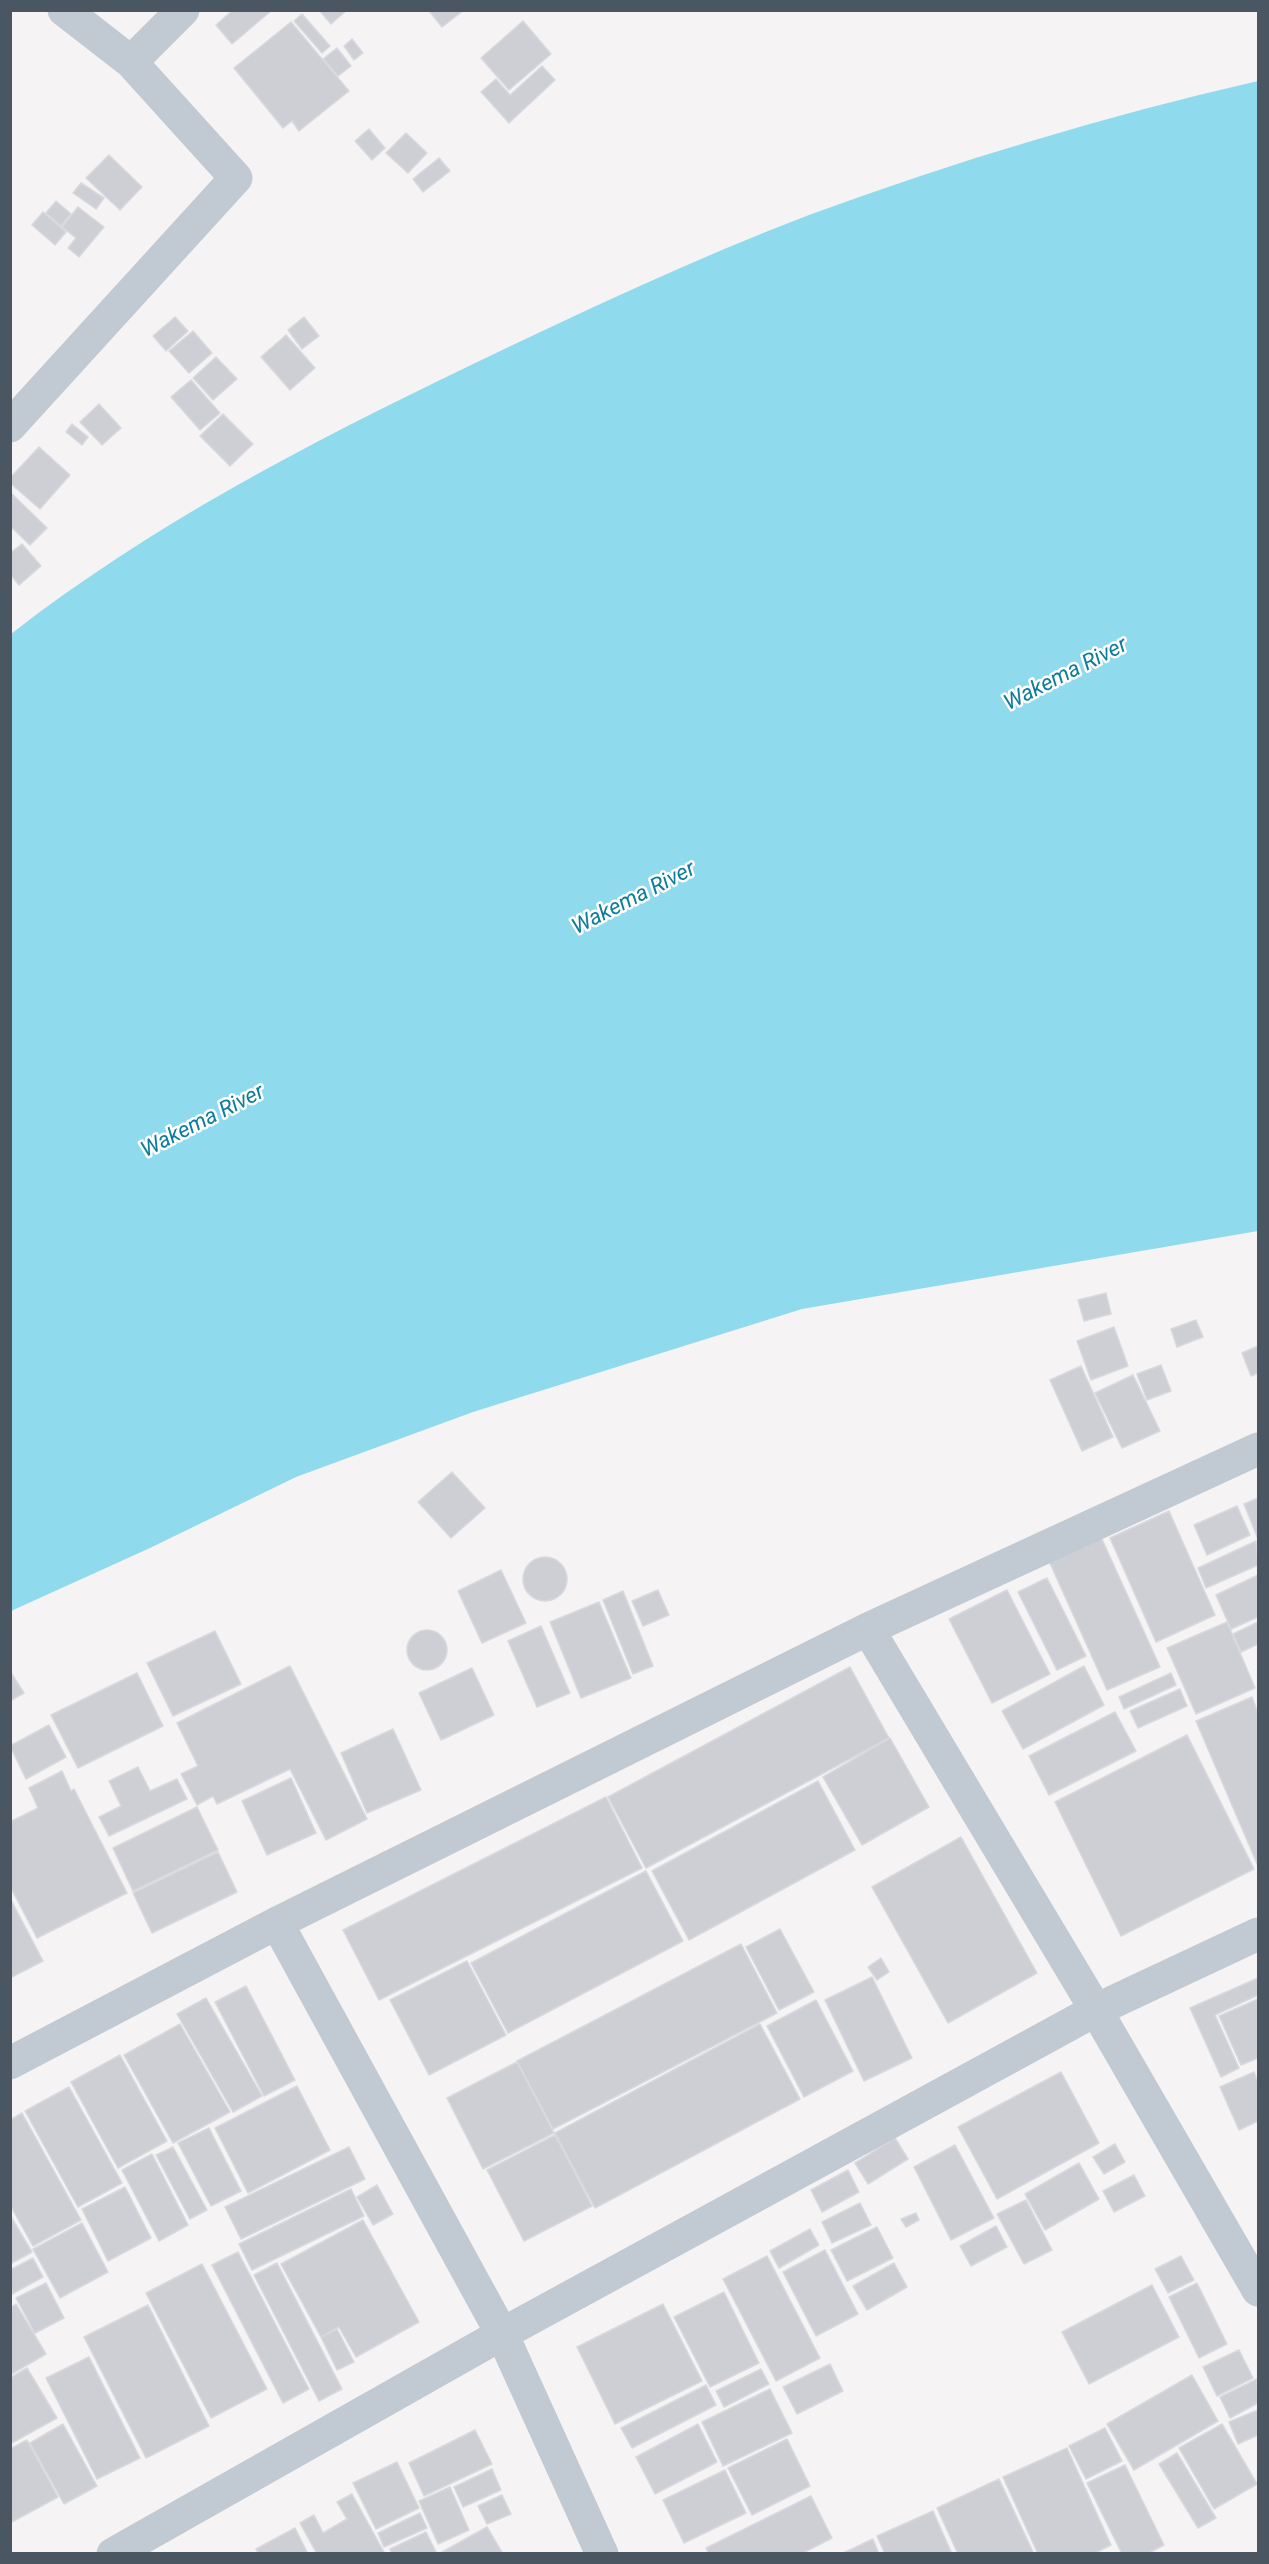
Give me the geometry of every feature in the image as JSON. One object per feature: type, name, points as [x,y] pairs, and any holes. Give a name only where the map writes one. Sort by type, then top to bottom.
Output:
[{"type":"street","points":[[10,426],[236,178],[131,62],[64,10]]},
{"type":"street","points":[[131,62],[183,10]]},
{"type":"street","points":[[10,2063],[277,1923],[868,1629],[1258,1449]]},
{"type":"street","points":[[868,1629],[1096,2010],[1258,2290]]},
{"type":"street","points":[[277,1923],[502,2334],[602,2553]]},
{"type":"street","points":[[113,2553],[502,2334],[1096,2010],[1258,1934]]},
{"type":"water","name":"Wakema River","points":[[1258,81],[1258,1231],[802,1309],[473,1412],[296,1477],[150,1548],[11,1611],[11,634],[64,594],[119,557],[232,488],[350,425],[469,366],[680,268],[809,215],[920,176],[1144,109]]},
{"type":"building","points":[[233,10],[272,10],[232,44],[216,25]]},
{"type":"building","points":[[319,10],[347,10],[331,24]]},
{"type":"building","points":[[432,10],[464,10],[442,27],[430,12]]},
{"type":"building","points":[[302,14],[330,46],[322,53],[294,21]]},
{"type":"building","points":[[523,21],[551,54],[509,90],[481,58]]},
{"type":"building","points":[[291,22],[349,91],[299,131],[292,121],[283,128],[234,68]]},
{"type":"building","points":[[352,39],[363,53],[354,60],[344,46]]},
{"type":"building","points":[[337,48],[351,66],[338,76],[323,59]]},
{"type":"building","points":[[542,66],[555,80],[509,123],[481,92],[496,79],[510,95]]},
{"type":"building","points":[[369,129],[385,148],[372,160],[355,141]]},
{"type":"building","points":[[406,133],[427,153],[408,173],[386,153]]},
{"type":"building","points":[[109,155],[142,187],[120,210],[86,178]]},
{"type":"building","points":[[439,158],[450,171],[423,192],[413,179]]},
{"type":"building","points":[[81,183],[104,198],[96,209],[73,193]]},
{"type":"building","points":[[56,201],[71,214],[61,226],[46,213]]},
{"type":"building","points":[[78,207],[104,227],[79,257],[68,248],[76,238],[62,227]]},
{"type":"building","points":[[43,212],[66,232],[55,245],[32,225]]},
{"type":"building","points":[[175,317],[188,331],[166,351],[153,336]]},
{"type":"building","points":[[304,317],[319,336],[302,349],[288,330]]},
{"type":"building","points":[[193,331],[212,353],[189,373],[169,351]]},
{"type":"building","points":[[286,335],[315,368],[290,390],[261,357]]},
{"type":"building","points":[[216,357],[237,379],[213,400],[193,378]]},
{"type":"building","points":[[191,380],[220,413],[200,430],[171,397]]},
{"type":"building","points":[[99,404],[121,428],[102,445],[80,422]]},
{"type":"building","points":[[223,414],[253,444],[230,466],[200,436]]},
{"type":"building","points":[[72,424],[88,437],[82,445],[66,432]]},
{"type":"building","points":[[39,447],[70,475],[40,509],[10,483],[10,478]]},
{"type":"building","points":[[10,492],[47,528],[30,545],[10,526]]},
{"type":"building","points":[[22,544],[41,566],[19,585],[10,574],[10,553]]},
{"type":"building","points":[[1106,1293],[1111,1314],[1084,1321],[1078,1300]]},
{"type":"building","points":[[1196,1320],[1203,1337],[1177,1347],[1171,1329]]},
{"type":"building","points":[[1114,1327],[1128,1366],[1091,1380],[1077,1341]]},
{"type":"building","points":[[1258,1346],[1258,1373],[1251,1376],[1242,1353]]},
{"type":"building","points":[[1161,1365],[1171,1391],[1147,1400],[1137,1374]]},
{"type":"building","points":[[1081,1366],[1113,1437],[1082,1451],[1050,1380]]},
{"type":"building","points":[[1133,1375],[1160,1431],[1122,1448],[1095,1393]]},
{"type":"building","points":[[452,1472],[485,1508],[451,1538],[418,1502]]},
{"type":"building","points":[[1258,1498],[1258,1539],[1244,1504]]},
{"type":"building","points":[[1237,1506],[1250,1535],[1207,1555],[1194,1525]]},
{"type":"building","points":[[1169,1511],[1215,1615],[1156,1642],[1110,1538]]},
{"type":"building","points":[[1101,1537],[1160,1667],[1107,1690],[1049,1561]]},
{"type":"building","points":[[1256,1541],[1258,1565],[1206,1588],[1198,1568]]},
{"type":"building","points":[[545,1557],[560,1564],[567,1579],[560,1594],[545,1601],[530,1594],[523,1579],[530,1564]]},
{"type":"building","points":[[501,1570],[526,1623],[482,1643],[458,1591]]},
{"type":"building","points":[[1258,1575],[1258,1617],[1231,1629],[1216,1595]]},
{"type":"building","points":[[1047,1578],[1086,1656],[1057,1670],[1018,1592]]},
{"type":"building","points":[[658,1590],[669,1615],[643,1626],[632,1601]]},
{"type":"building","points":[[1007,1590],[1050,1674],[992,1703],[949,1619]]},
{"type":"building","points":[[623,1591],[653,1666],[633,1674],[603,1600]]},
{"type":"building","points":[[599,1602],[631,1678],[581,1698],[550,1622]]},
{"type":"building","points":[[1227,1622],[1255,1688],[1196,1714],[1167,1648]]},
{"type":"building","points":[[1258,1622],[1258,1644],[1241,1652],[1233,1634]]},
{"type":"building","points":[[541,1626],[570,1693],[537,1707],[508,1641]]},
{"type":"building","points":[[427,1630],[441,1636],[447,1650],[441,1664],[427,1670],[413,1664],[407,1650],[413,1636]]},
{"type":"building","points":[[215,1631],[241,1684],[173,1716],[147,1663]]},
{"type":"building","points":[[290,1666],[367,1819],[326,1840],[290,1769],[217,1804],[213,1796],[197,1805],[181,1774],[198,1766],[177,1723]]},
{"type":"building","points":[[1084,1666],[1104,1705],[1023,1749],[1002,1711]]},
{"type":"building","points":[[850,1667],[889,1738],[646,1868],[608,1797]]},
{"type":"building","points":[[472,1668],[494,1715],[441,1740],[419,1693]]},
{"type":"building","points":[[10,1671],[24,1693],[10,1701]]},
{"type":"building","points":[[137,1673],[163,1726],[78,1768],[51,1715]]},
{"type":"building","points":[[1171,1673],[1176,1685],[1124,1709],[1119,1697]]},
{"type":"building","points":[[1180,1689],[1187,1706],[1138,1728],[1130,1711]]},
{"type":"building","points":[[1252,1697],[1258,1713],[1258,1866],[1196,1721]]},
{"type":"building","points":[[1115,1712],[1136,1751],[1049,1795],[1029,1756]]},
{"type":"building","points":[[49,1725],[66,1757],[26,1779],[10,1746]]},
{"type":"building","points":[[393,1729],[421,1790],[367,1813],[341,1753]]},
{"type":"building","points":[[1187,1735],[1254,1869],[1121,1936],[1055,1802]]},
{"type":"building","points":[[890,1738],[929,1807],[862,1845],[823,1777]]},
{"type":"building","points":[[138,1767],[150,1791],[177,1779],[187,1799],[109,1836],[99,1817],[121,1806],[109,1781]]},
{"type":"building","points":[[62,1771],[71,1791],[74,1789],[127,1893],[37,1938],[10,1886],[10,1822],[38,1808],[29,1788]]},
{"type":"building","points":[[291,1778],[316,1833],[267,1855],[242,1801]]},
{"type":"building","points":[[818,1781],[855,1850],[689,1940],[652,1871]]},
{"type":"building","points":[[606,1797],[642,1868],[379,2000],[343,1930]]},
{"type":"building","points":[[197,1807],[218,1850],[133,1891],[113,1848]]},
{"type":"building","points":[[961,1837],[1037,1973],[948,2023],[872,1887]]},
{"type":"building","points":[[218,1852],[237,1892],[152,1933],[133,1893]]},
{"type":"building","points":[[646,1871],[683,1941],[508,2033],[471,1963]]},
{"type":"building","points":[[10,1898],[43,1961],[10,1978]]},
{"type":"building","points":[[780,1929],[814,1992],[779,2010],[746,1947]]},
{"type":"building","points":[[741,1944],[777,2013],[553,2129],[517,2061]]},
{"type":"building","points":[[881,1958],[889,1972],[877,1980],[868,1967]]},
{"type":"building","points":[[467,1961],[506,2035],[429,2075],[390,2000]]},
{"type":"building","points":[[872,1977],[912,2058],[864,2081],[825,2000]]},
{"type":"building","points":[[1258,1978],[1258,1995],[1215,2015],[1239,2068],[1221,2077],[1190,2008]]},
{"type":"building","points":[[246,1986],[295,2080],[264,2096],[215,2002]]},
{"type":"building","points":[[206,1998],[262,2096],[233,2112],[177,2014]]},
{"type":"building","points":[[1258,1999],[1258,2058],[1241,2065],[1219,2016]]},
{"type":"building","points":[[816,2000],[853,2071],[804,2097],[767,2026]]},
{"type":"building","points":[[180,2024],[230,2112],[173,2143],[124,2055]]},
{"type":"building","points":[[760,2024],[800,2099],[595,2208],[555,2133]]},
{"type":"building","points":[[120,2055],[167,2141],[118,2168],[71,2082]]},
{"type":"building","points":[[517,2062],[554,2133],[483,2169],[447,2098]]},
{"type":"building","points":[[1061,2072],[1099,2143],[997,2199],[958,2127]]},
{"type":"building","points":[[1254,2072],[1258,2083],[1258,2121],[1239,2130],[1220,2087]]},
{"type":"building","points":[[297,2086],[330,2150],[248,2193],[215,2128]]},
{"type":"building","points":[[69,2087],[122,2183],[78,2207],[25,2111]]},
{"type":"building","points":[[22,2113],[81,2220],[33,2246],[10,2205],[10,2120]]},
{"type":"building","points":[[209,2128],[241,2191],[211,2206],[178,2143]]},
{"type":"building","points":[[555,2135],[592,2206],[524,2241],[487,2170]]},
{"type":"building","points":[[895,2138],[908,2159],[868,2184],[855,2163]]},
{"type":"building","points":[[1115,2144],[1125,2162],[1104,2174],[1093,2157]]},
{"type":"building","points":[[955,2145],[994,2218],[951,2240],[914,2167]]},
{"type":"building","points":[[173,2147],[207,2210],[190,2219],[156,2155]]},
{"type":"building","points":[[349,2147],[365,2179],[241,2239],[225,2207]]},
{"type":"building","points":[[152,2154],[188,2225],[159,2241],[122,2170]]},
{"type":"building","points":[[1079,2163],[1099,2199],[1045,2230],[1025,2194]]},
{"type":"building","points":[[848,2170],[859,2192],[822,2212],[811,2190]]},
{"type":"building","points":[[1134,2175],[1145,2196],[1114,2212],[1103,2191]]},
{"type":"building","points":[[377,2185],[393,2214],[373,2225],[357,2197]]},
{"type":"building","points":[[125,2187],[151,2238],[108,2261],[82,2209]]},
{"type":"building","points":[[351,2189],[364,2216],[252,2270],[239,2244]]},
{"type":"building","points":[[1026,2200],[1052,2250],[1024,2264],[997,2214]]},
{"type":"building","points":[[860,2203],[871,2225],[832,2243],[822,2222]]},
{"type":"building","points":[[916,2213],[919,2220],[906,2227],[901,2219]]},
{"type":"building","points":[[10,2215],[32,2252],[10,2264]]},
{"type":"building","points":[[363,2220],[419,2322],[356,2357],[339,2327],[321,2337],[281,2264]]},
{"type":"building","points":[[82,2223],[108,2272],[60,2298],[33,2249]]},
{"type":"building","points":[[996,2226],[1007,2247],[971,2266],[960,2246]]},
{"type":"building","points":[[877,2227],[893,2258],[847,2281],[831,2250]]},
{"type":"building","points":[[810,2229],[819,2245],[779,2268],[770,2251]]},
{"type":"building","points":[[825,2250],[858,2314],[816,2336],[783,2272]]},
{"type":"building","points":[[238,2252],[309,2389],[283,2403],[212,2265]]},
{"type":"building","points":[[767,2256],[820,2358],[776,2381],[723,2279]]},
{"type":"building","points":[[1181,2256],[1194,2280],[1168,2293],[1155,2269]]},
{"type":"building","points":[[33,2258],[43,2277],[12,2294],[10,2270]]},
{"type":"building","points":[[277,2263],[342,2389],[319,2401],[254,2275]]},
{"type":"building","points":[[894,2263],[907,2287],[867,2310],[853,2286]]},
{"type":"building","points":[[202,2264],[267,2389],[211,2418],[146,2293]]},
{"type":"building","points":[[46,2283],[64,2318],[35,2333],[16,2298]]},
{"type":"building","points":[[1197,2283],[1227,2344],[1199,2358],[1169,2297]]},
{"type":"building","points":[[1152,2285],[1179,2337],[1089,2384],[1062,2332]]},
{"type":"building","points":[[724,2292],[759,2363],[710,2387],[674,2317]]},
{"type":"building","points":[[16,2304],[46,2354],[10,2375],[10,2308]]},
{"type":"building","points":[[663,2304],[702,2381],[615,2424],[577,2347]]},
{"type":"building","points":[[148,2305],[209,2426],[146,2458],[84,2337]]},
{"type":"building","points":[[337,2329],[354,2362],[337,2370],[321,2337]]},
{"type":"building","points":[[1239,2350],[1253,2378],[1217,2396],[1203,2367]]},
{"type":"building","points":[[89,2357],[140,2458],[97,2479],[46,2378]]},
{"type":"building","points":[[830,2364],[843,2391],[797,2414],[783,2387]]},
{"type":"building","points":[[27,2368],[57,2418],[10,2444],[10,2378]]},
{"type":"building","points":[[761,2369],[769,2384],[724,2407],[716,2391]]},
{"type":"building","points":[[1192,2375],[1218,2421],[1134,2470],[1107,2424]]},
{"type":"building","points":[[1257,2379],[1258,2403],[1230,2418],[1220,2397]]},
{"type":"building","points":[[706,2385],[716,2405],[632,2448],[621,2428]]},
{"type":"building","points":[[770,2389],[792,2433],[723,2466],[702,2422]]},
{"type":"building","points":[[1258,2410],[1258,2435],[1238,2444],[1229,2422]]},
{"type":"building","points":[[63,2424],[97,2486],[64,2504],[30,2443]]},
{"type":"building","points":[[698,2424],[717,2462],[655,2494],[636,2457]]},
{"type":"building","points":[[1222,2424],[1257,2484],[1214,2509],[1179,2448]]},
{"type":"building","points":[[1105,2428],[1122,2461],[1086,2479],[1069,2446]]},
{"type":"building","points":[[475,2430],[492,2464],[424,2496],[409,2463]]},
{"type":"building","points":[[787,2439],[810,2486],[752,2515],[728,2468]]},
{"type":"building","points":[[27,2440],[58,2497],[10,2523],[10,2449]]},
{"type":"building","points":[[1067,2448],[1111,2545],[1093,2554],[1038,2554],[1003,2477]]},
{"type":"building","points":[[1177,2453],[1216,2518],[1198,2528],[1159,2464]]},
{"type":"building","points":[[397,2462],[419,2508],[376,2529],[353,2483]]},
{"type":"building","points":[[1125,2465],[1164,2545],[1147,2554],[1122,2554],[1087,2483]]},
{"type":"building","points":[[492,2469],[501,2490],[463,2507],[454,2487]]},
{"type":"building","points":[[725,2470],[746,2513],[684,2543],[663,2500]]},
{"type":"building","points":[[999,2479],[1034,2554],[958,2554],[937,2508]]},
{"type":"building","points":[[450,2487],[469,2530],[438,2544],[419,2501]]},
{"type":"building","points":[[352,2494],[385,2554],[317,2554],[300,2523],[314,2515],[323,2533],[347,2519],[337,2502]]},
{"type":"building","points":[[502,2495],[511,2514],[487,2524],[478,2506]]},
{"type":"building","points":[[811,2496],[832,2538],[801,2554],[709,2554],[706,2548]]},
{"type":"building","points":[[933,2511],[952,2554],[885,2554],[877,2536]]},
{"type":"building","points":[[420,2513],[427,2528],[384,2547],[378,2533]]},
{"type":"building","points":[[487,2527],[503,2554],[442,2554],[442,2552]]},
{"type":"building","points":[[295,2528],[308,2554],[259,2554],[256,2549]]},
{"type":"building","points":[[426,2532],[437,2554],[392,2554],[390,2549]]},
{"type":"building","points":[[873,2539],[879,2554],[841,2554]]}]
